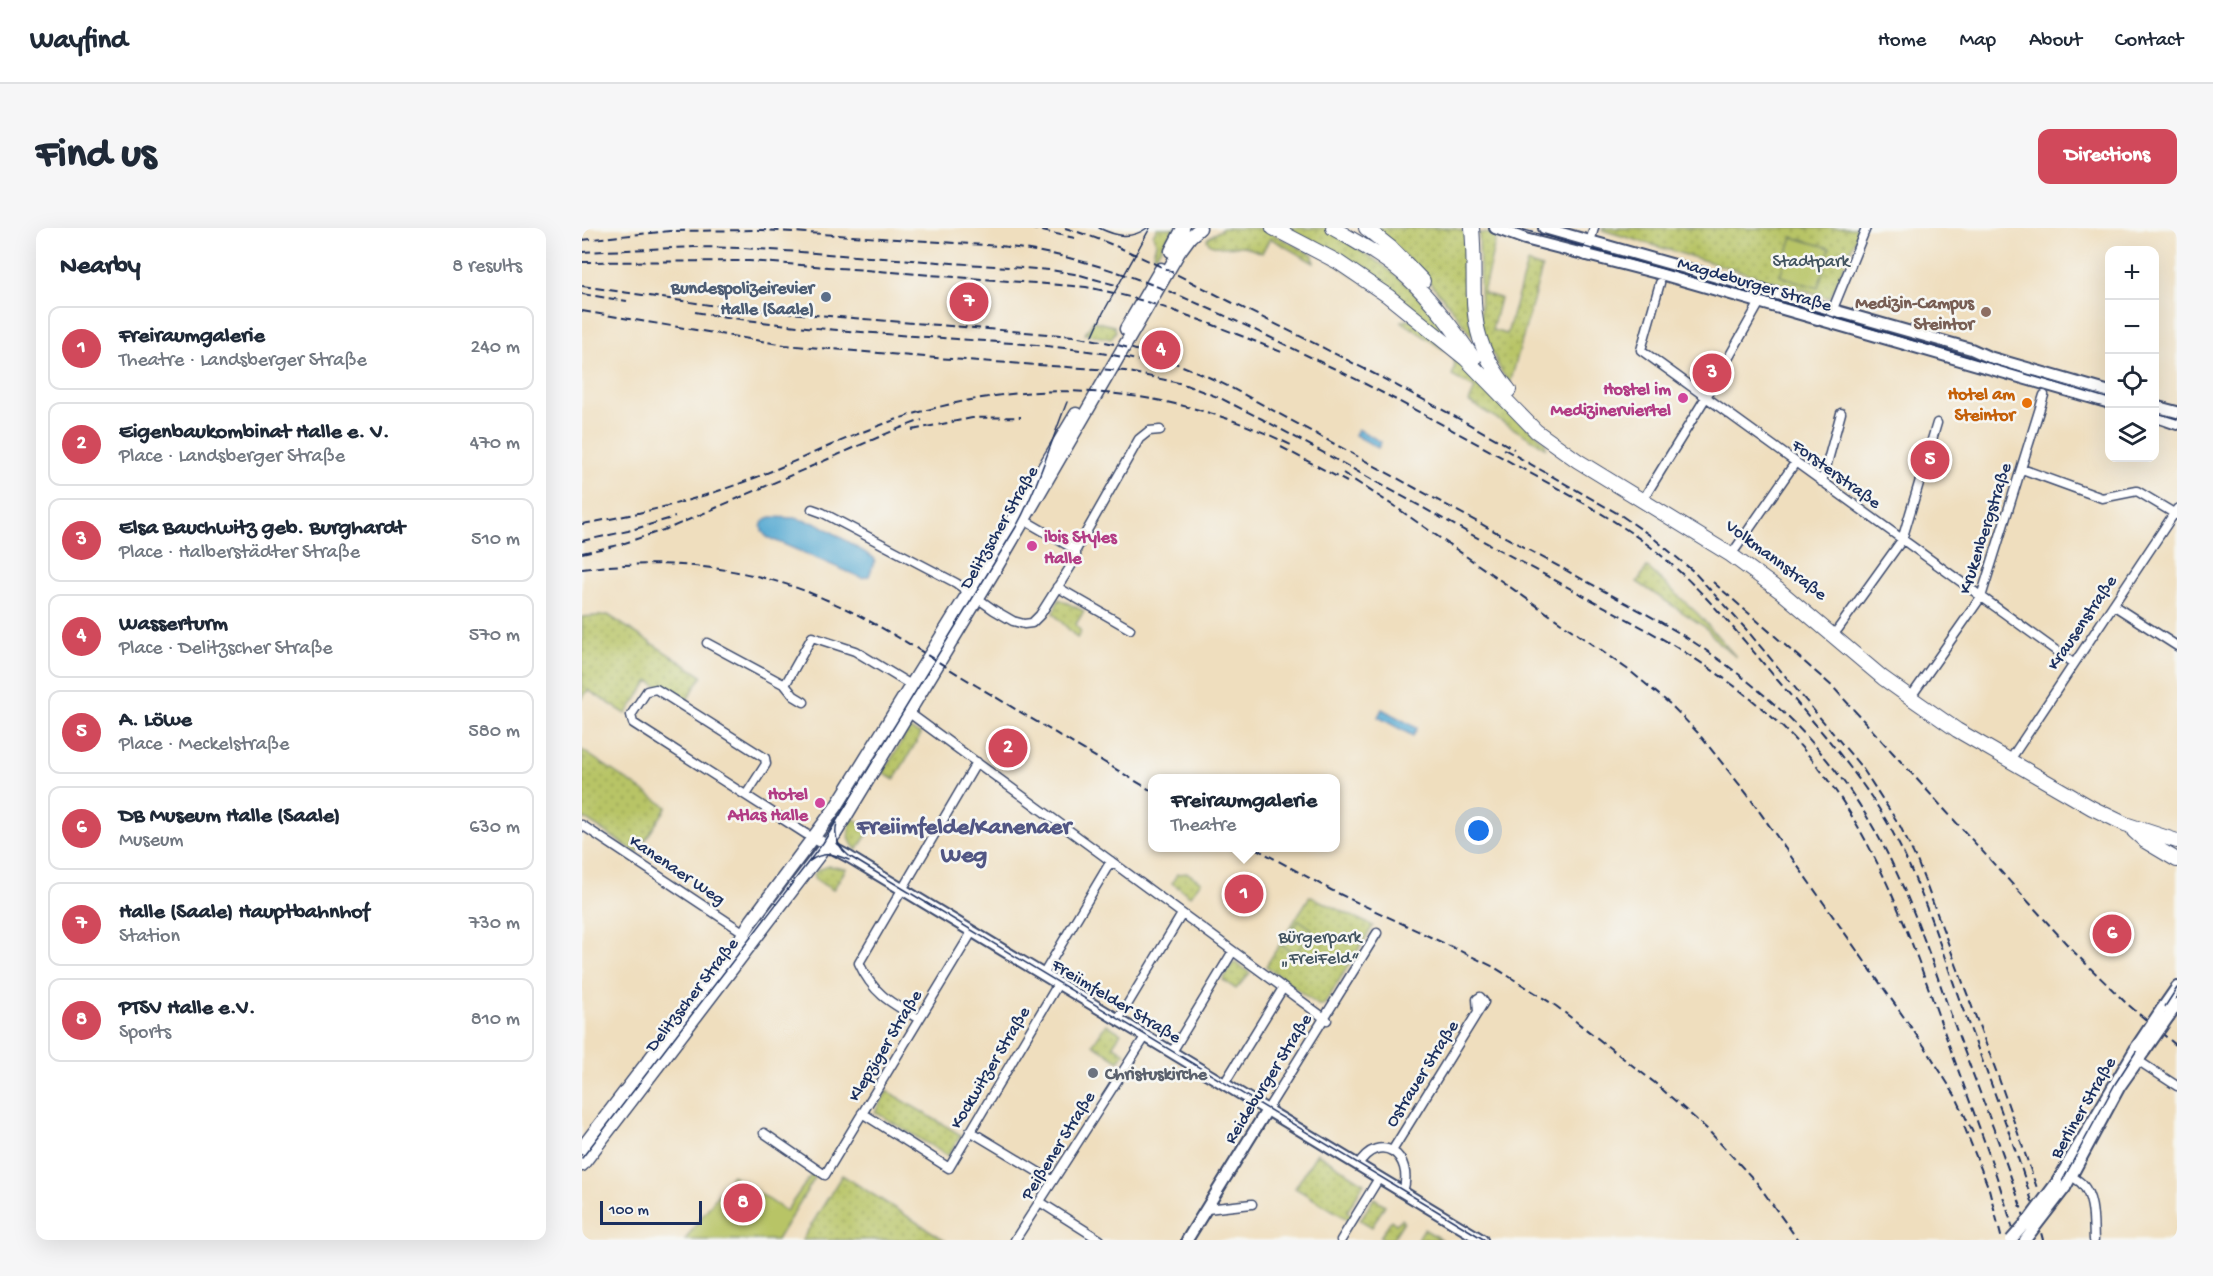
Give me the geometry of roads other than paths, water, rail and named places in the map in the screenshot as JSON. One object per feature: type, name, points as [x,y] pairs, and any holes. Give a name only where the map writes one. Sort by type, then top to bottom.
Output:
[{"type":"main road","name":"Delitzscher Straße","points":[[582,1165],[828,845],[908,712],[1183,228]]},
{"type":"main road","name":"Delitzscher Straße","points":[[582,1148],[712,978],[814,838],[911,686],[1024,520],[1179,252],[1200,228]]},
{"type":"main road","points":[[1273,228],[1338,262],[1388,296],[1494,379]]},
{"type":"main road","points":[[1334,228],[1393,266],[1416,286],[1442,314],[1494,379]]},
{"type":"main road","points":[[1366,228],[1391,248],[1421,279],[1494,379]]},
{"type":"main road","name":"Volkmannstraße","points":[[1472,228],[1473,309],[1480,339],[1494,379],[1536,431],[1556,446],[1731,555],[1780,591],[1911,698],[1957,730],[2092,808],[2125,824],[2154,830],[2177,831]]},
{"type":"main road","name":"Volkmannstraße","points":[[1494,379],[1560,439],[1588,459],[1736,548],[1785,584],[1915,691],[2014,754],[2096,800],[2177,841]]},
{"type":"main road","points":[[2125,824],[2145,841],[2177,861]]},
{"type":"street","name":"Magdeburger Straße","points":[[1495,228],[1526,239],[1828,321],[2105,402]]},
{"type":"street","name":"Magdeburger Straße","points":[[1544,228],[1971,349],[1989,357],[2105,391]]},
{"type":"street","points":[[1586,255],[1594,228]]},
{"type":"street","points":[[1828,321],[1866,228]]},
{"type":"street","name":"Forsterstraße","points":[[1660,283],[1641,350],[2073,663]]},
{"type":"street","points":[[1647,493],[1706,398],[1760,302]]},
{"type":"street","name":"Krukenbergstraße","points":[[1915,691],[1982,597],[2044,394]]},
{"type":"street","points":[[2159,407],[2177,412]]},
{"type":"street","points":[[1822,482],[1840,413]]},
{"type":"street","points":[[2159,418],[2177,424]]},
{"type":"street","points":[[1838,629],[1902,540],[1937,423]]},
{"type":"street","points":[[812,509],[956,583],[1012,621],[1032,623],[1040,615],[1076,558],[1076,550],[1139,440],[1149,431],[1160,430]]},
{"type":"street","points":[[1736,548],[1795,463]]},
{"type":"street","points":[[2022,469],[2102,498],[2137,491],[2176,513]]},
{"type":"street","name":"Krausenstraße","points":[[2014,754],[2073,663],[2176,513]]},
{"type":"street","points":[[1024,520],[1076,550]]},
{"type":"street","points":[[1057,587],[1130,628]]},
{"type":"street","points":[[2113,605],[2177,646]]},
{"type":"street","points":[[785,685],[812,637],[855,651],[911,686]]},
{"type":"street","points":[[707,643],[785,685],[794,696],[804,702]]},
{"type":"street","points":[[746,795],[766,765],[765,758],[656,689],[650,689],[631,715],[633,723],[746,795],[814,838],[828,845]]},
{"type":"street","points":[[908,712],[1325,1019]]},
{"type":"street","points":[[919,1019],[886,1001],[867,980],[859,963],[977,762]]},
{"type":"street","name":"Kanenaer Weg","points":[[582,825],[745,932]]},
{"type":"street","name":"Freiimfelder Straße","points":[[828,845],[1482,1240]]},
{"type":"street","points":[[1043,975],[1111,861]]},
{"type":"street","points":[[1118,1020],[1182,914]]},
{"type":"street","points":[[745,932],[751,945]]},
{"type":"street","name":"Klepziger Straße","points":[[764,1133],[825,1175],[972,932]]},
{"type":"street","name":"Reideburger Straße","points":[[1187,1240],[1377,933]]},
{"type":"street","points":[[1172,1052],[1233,951]]},
{"type":"street","name":"Kockwitzer Straße","points":[[862,1113],[949,1168],[1058,984]]},
{"type":"street","name":"Berliner Straße","points":[[2025,1240],[2068,1174],[2137,1053],[2165,1013],[2177,987]]},
{"type":"street","points":[[1224,1084],[1283,988]]},
{"type":"street","name":"Berliner Straße","points":[[2165,1013],[2177,1004]]},
{"type":"street","name":"Ostrauer Straße","points":[[1392,1151],[1478,1012]]},
{"type":"street","name":"Peißener Straße","points":[[1016,1240],[1146,1036]]},
{"type":"street","points":[[2137,1053],[2177,1086]]},
{"type":"street","points":[[970,1131],[1053,1181]]},
{"type":"street","name":"Ostrauer Straße","points":[[1358,1165],[1366,1155],[1375,1150],[1392,1151],[1405,1168],[1406,1179],[1403,1192]]},
{"type":"street","points":[[2068,1174],[2086,1191],[2092,1206],[2094,1240]]},
{"type":"street","points":[[1341,1240],[1379,1178]]},
{"type":"street","name":"Berliner Straße","points":[[2011,1240],[2061,1185]]},
{"type":"street","points":[[1040,1202],[1100,1240]]},
{"type":"street","points":[[1207,1209],[1252,1204]]},
{"type":"water","points":[[1358,429],[1381,442],[1378,448],[1355,435]]},
{"type":"water","points":[[771,517],[794,518],[819,524],[874,558],[869,576],[862,578],[767,537],[762,523]]},
{"type":"water","points":[[1382,709],[1417,728],[1413,736],[1378,717]]},
{"type":"tram line","points":[[1099,228],[1123,236],[1135,234],[1147,228]]},
{"type":"tram line","points":[[1093,335],[1150,228]]},
{"type":"tram line","points":[[1517,228],[1830,316],[2105,398]]},
{"type":"tram line","points":[[582,1158],[823,843],[1016,527],[1037,481],[1067,402]]},
{"type":"tram line","points":[[2159,414],[2177,419]]},
{"type":"tram line","points":[[837,823],[837,841],[849,856],[1485,1240]]},
{"type":"tram line","points":[[810,861],[829,854],[849,860]]},
{"type":"tram line","points":[[2015,1240],[2060,1185],[2115,1084],[2177,988]]},
{"type":"railway","points":[[1028,228],[1075,238]]},
{"type":"railway","points":[[1065,228],[1108,243],[1170,271],[1374,374],[1514,449]]},
{"type":"railway","points":[[582,240],[670,231],[763,230],[1000,246],[1087,263],[1129,276],[1211,309],[1355,379],[1572,496],[1637,537],[1686,577],[1731,625],[1834,747],[1862,783],[1887,822],[1910,867],[1929,913],[2016,1152],[2043,1240]]},
{"type":"railway","points":[[582,252],[694,247],[744,248],[1050,270],[1080,275],[1119,286]]},
{"type":"railway","points":[[582,262],[749,261],[1086,287],[1162,307],[1284,353]]},
{"type":"railway","points":[[582,286],[730,308],[1073,336],[1159,357],[1241,393],[1659,621],[1695,643],[1761,692],[1818,749],[1843,781],[1887,853],[1932,960],[2005,1159],[2031,1240]]},
{"type":"railway","points":[[582,294],[627,301]]},
{"type":"railway","points":[[582,311],[785,345],[1125,371],[1183,384],[1220,398],[1262,419],[1644,629],[1707,667],[1765,711],[1792,737],[1821,770],[1846,806],[1867,843],[1886,882],[1919,963],[1993,1166],[2016,1240]]},
{"type":"railway","points":[[695,312],[826,329],[1057,347],[1107,354],[1156,365]]},
{"type":"railway","points":[[582,524],[627,516],[693,499],[757,477],[892,421],[943,406],[994,396],[1044,392],[1095,392],[1145,398],[1195,409],[1245,425],[1293,446]]},
{"type":"railway","points":[[912,430],[972,418],[1021,417]]},
{"type":"railway","points":[[582,553],[619,545],[672,527],[922,420]]},
{"type":"railway","points":[[1281,447],[1347,482]]},
{"type":"railway","points":[[1504,449],[1622,516],[1651,536],[1693,571],[1745,628],[1863,769],[1900,826],[1918,863],[1998,1076],[2038,1191]]},
{"type":"railway","points":[[1343,473],[1397,508],[1630,671],[1670,704],[1698,733],[1747,794],[1927,1050],[1956,1097],[1973,1133]]},
{"type":"railway","points":[[582,541],[628,531],[675,517]]},
{"type":"railway","points":[[582,569],[644,564],[706,567],[737,572],[797,588],[827,600],[884,629],[1148,789]]},
{"type":"railway","points":[[1713,582],[1833,687],[2074,952],[2125,1002],[2177,1046]]},
{"type":"railway","points":[[1262,852],[1331,890],[1494,967],[1556,1006],[1655,1083],[1707,1129],[1757,1183],[1798,1240]]},
{"type":"railway","points":[[1964,1126],[1989,1189],[2002,1240]]},
{"type":"place","name":"Bundespolizeirevier Halle (Saale)","points":[[826,297]]},
{"type":"place","name":"Halle (Saale) Hauptbahnhof","points":[[969,302]]},
{"type":"place","name":"Medizin-Campus Steintor","points":[[1986,312]]},
{"type":"place","name":"Wasserturm","points":[[1161,350]]},
{"type":"place","name":"Elsa Bauchwitz geb. Burghardt","points":[[1712,373]]},
{"type":"place","name":"Hostel im Medizinerviertel","points":[[1683,398]]},
{"type":"place","name":"Hotel am Steintor","points":[[2027,403]]},
{"type":"place","name":"A. Löwe","points":[[1930,460]]},
{"type":"place","name":"ibis Styles Halle","points":[[1032,546]]},
{"type":"place","name":"Eigenbaukombinat Halle e. V.","points":[[1008,748]]},
{"type":"place","name":"Hotel Atlas Halle","points":[[820,803]]},
{"type":"place","name":"Freiraumgalerie","points":[[1244,894]]},
{"type":"place","name":"DB Museum Halle (Saale)","points":[[2112,934]]},
{"type":"place","name":"Christuskirche","points":[[1093,1073]]},
{"type":"place","name":"PTSV Halle e.V.","points":[[743,1203]]},
{"type":"district","name":"Freiimfelde/Kanenaer Weg","points":[[964,839]]},
{"type":"park label","name":"Stadtpark","points":[[1811,260]]},
{"type":"park label","name":"Bürgerpark „FreiFeld“","points":[[1320,946]]}]
